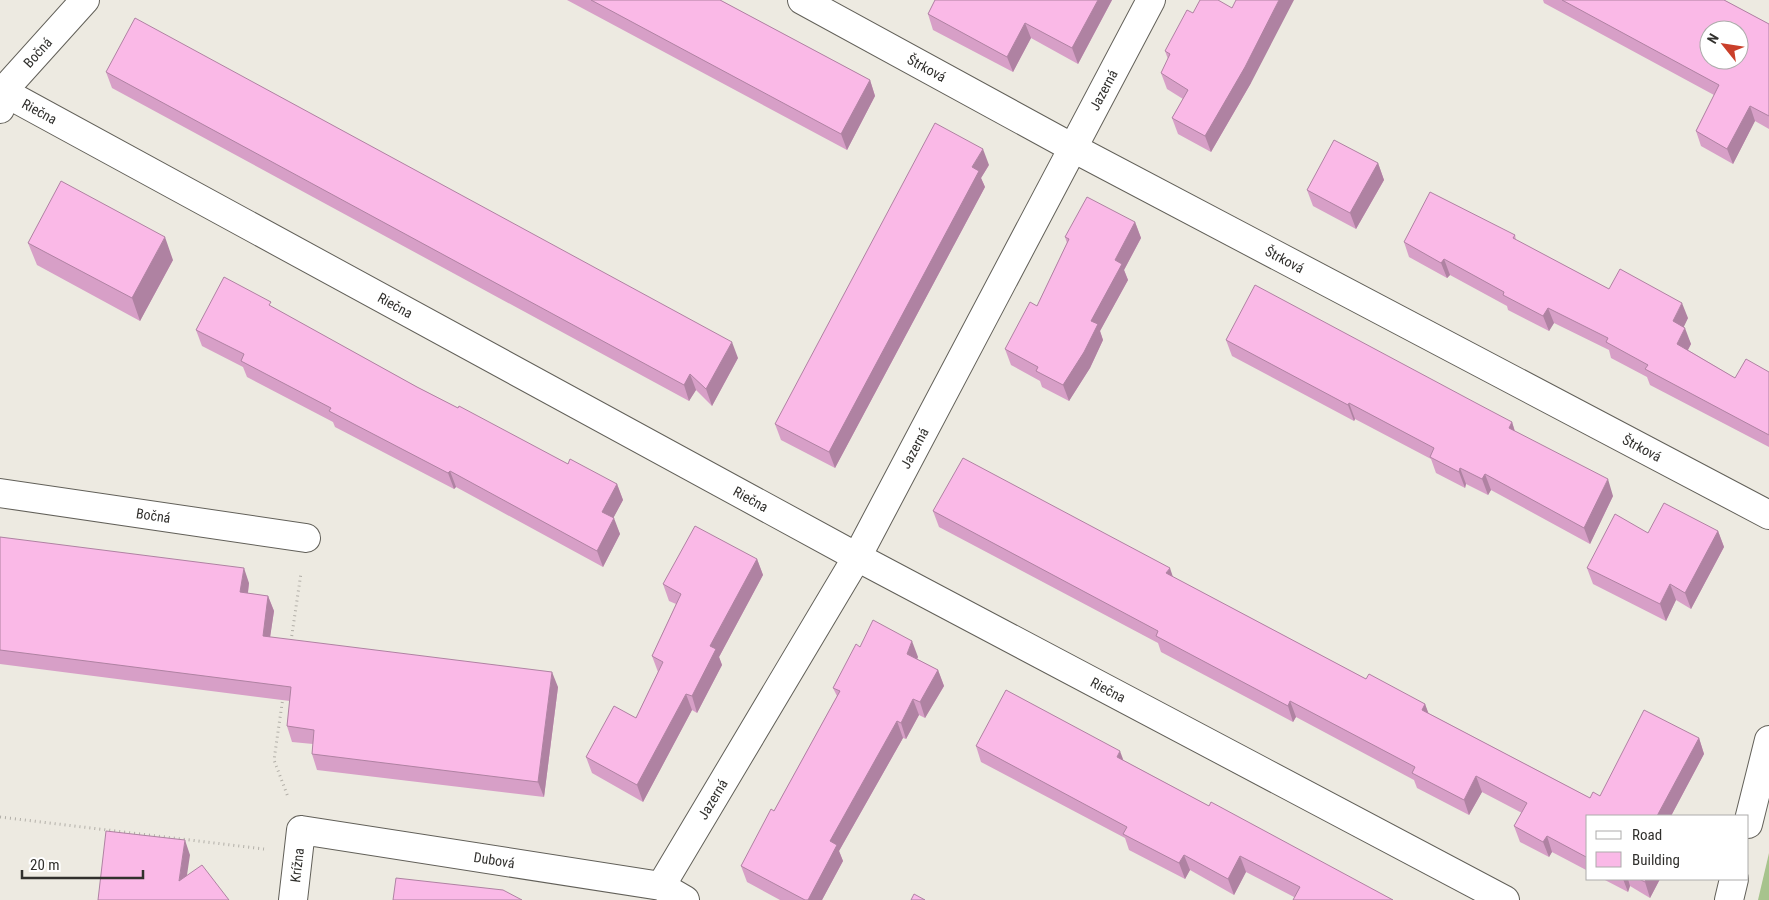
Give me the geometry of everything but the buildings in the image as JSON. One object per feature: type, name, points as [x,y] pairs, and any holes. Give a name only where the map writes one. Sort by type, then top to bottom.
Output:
[{"type":"street","name":"Bočná","points":[[1,97],[85,0]]},
{"type":"street","name":"Štrková","points":[[802,0],[1073,148],[1769,515]]},
{"type":"street","name":"Jazerná","points":[[661,886],[857,557],[1151,0]]},
{"type":"street","name":"Riečna","points":[[1,97],[857,557],[1505,900]]},
{"type":"street","name":"Bočná","points":[[0,493],[306,538]]},
{"type":"street","points":[[1749,820],[1769,740]]},
{"type":"street","name":"Dubová","points":[[301,830],[661,886],[685,900]]},
{"type":"street","name":"Krížna","points":[[293,900],[301,830]]},
{"type":"street","points":[[1729,900],[1734,880]]},
{"type":"path","points":[[291,644],[306,538]]},
{"type":"path","points":[[284,692],[274,760],[301,830]]},
{"type":"path","points":[[0,817],[272,850]]},
{"type":"green space","points":[[1769,853],[1769,900],[1758,900]]}]
